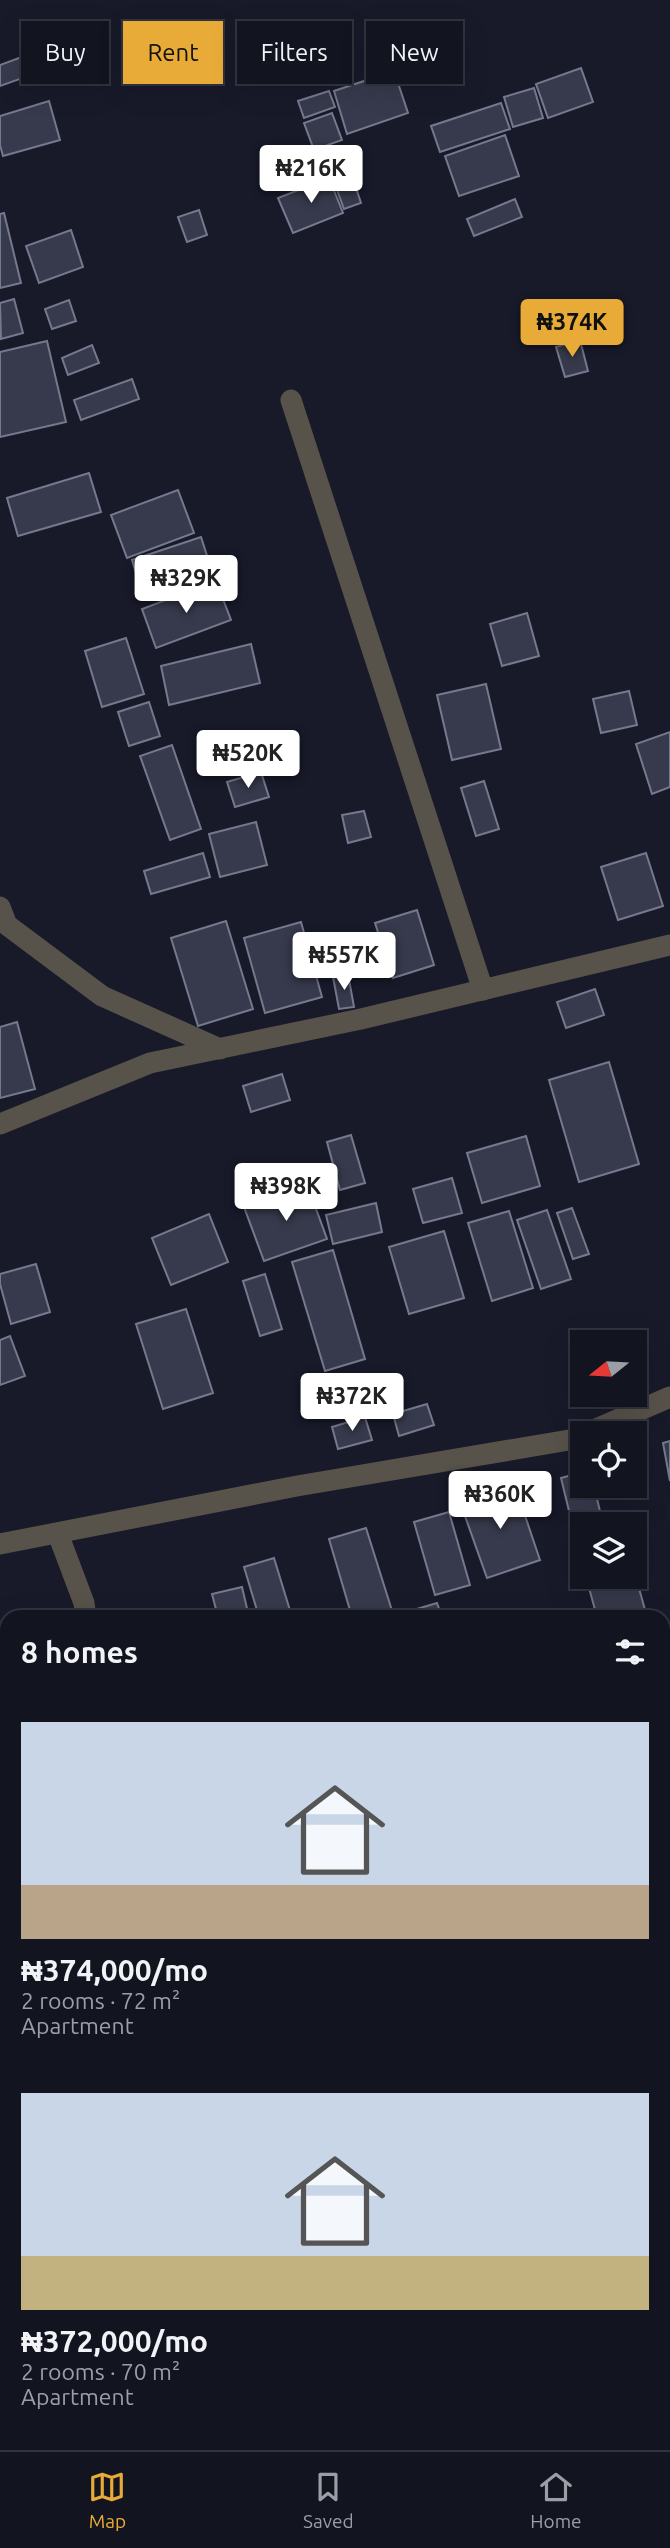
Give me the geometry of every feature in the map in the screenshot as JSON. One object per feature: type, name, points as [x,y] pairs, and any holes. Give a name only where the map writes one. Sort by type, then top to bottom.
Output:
[{"type":"street","points":[[291,400],[483,990]]},
{"type":"street","points":[[0,907],[7,926],[102,996],[220,1049]]},
{"type":"street","points":[[0,1124],[150,1063],[361,1019],[670,945]]},
{"type":"street","points":[[615,1421],[670,1397]]},
{"type":"street","points":[[0,1544],[297,1486],[570,1440]]},
{"type":"street","points":[[58,1534],[85,1610]]},
{"type":"building","points":[[21,57],[21,79],[0,86],[0,65]]},
{"type":"building","points":[[581,68],[593,102],[548,118],[536,84]]},
{"type":"building","points":[[366,80],[366,84],[398,84],[408,113],[347,134],[334,91]]},
{"type":"building","points":[[534,88],[543,118],[513,127],[504,97]]},
{"type":"building","points":[[329,91],[335,107],[304,118],[298,101]]},
{"type":"building","points":[[49,101],[60,140],[3,156],[0,145],[0,116]]},
{"type":"building","points":[[501,103],[510,129],[440,152],[431,126]]},
{"type":"building","points":[[332,113],[342,140],[314,150],[304,123]]},
{"type":"building","points":[[505,135],[519,176],[459,196],[445,156]]},
{"type":"building","points":[[350,170],[361,203],[344,209],[332,176]]},
{"type":"building","points":[[329,178],[343,213],[293,233],[278,198]]},
{"type":"building","points":[[515,199],[522,217],[474,236],[467,219]]},
{"type":"building","points":[[199,210],[207,235],[187,242],[178,217]]},
{"type":"building","points":[[4,213],[21,283],[0,288],[0,214]]},
{"type":"building","points":[[71,230],[83,267],[39,283],[26,246]]},
{"type":"building","points":[[14,299],[23,333],[1,339],[0,303]]},
{"type":"building","points":[[69,300],[76,321],[52,329],[45,309]]},
{"type":"building","points":[[580,340],[588,371],[565,377],[556,347]]},
{"type":"building","points":[[47,341],[66,422],[0,437],[0,352]]},
{"type":"building","points":[[92,345],[99,363],[68,375],[62,358]]},
{"type":"building","points":[[132,379],[139,399],[81,420],[74,400]]},
{"type":"building","points":[[89,473],[101,512],[18,536],[7,498]]},
{"type":"building","points":[[178,490],[194,533],[127,558],[111,515]]},
{"type":"building","points":[[201,537],[213,574],[143,597],[132,560]]},
{"type":"building","points":[[216,581],[231,620],[156,648],[142,609]]},
{"type":"building","points":[[527,613],[539,656],[502,666],[490,624]]},
{"type":"building","points":[[126,638],[144,694],[102,707],[85,651]]},
{"type":"building","points":[[251,644],[260,683],[169,705],[161,666]]},
{"type":"building","points":[[486,684],[501,749],[452,760],[437,695]]},
{"type":"building","points":[[629,691],[637,725],[601,733],[593,699]]},
{"type":"building","points":[[149,702],[160,736],[129,746],[118,712]]},
{"type":"building","points":[[670,732],[670,787],[652,794],[636,744]]},
{"type":"building","points":[[172,745],[201,829],[170,840],[140,756]]},
{"type":"building","points":[[261,772],[269,797],[235,807],[227,782]]},
{"type":"building","points":[[484,781],[499,829],[476,836],[461,788]]},
{"type":"building","points":[[364,811],[371,837],[348,843],[342,815]]},
{"type":"building","points":[[256,822],[267,865],[220,877],[209,834]]},
{"type":"building","points":[[203,853],[210,877],[151,894],[144,871]]},
{"type":"building","points":[[646,853],[663,906],[618,920],[601,867]]},
{"type":"building","points":[[417,910],[434,965],[393,978],[375,923]]},
{"type":"building","points":[[226,921],[253,1009],[198,1026],[171,938]]},
{"type":"building","points":[[301,922],[322,997],[265,1013],[244,938]]},
{"type":"building","points":[[348,974],[354,1007],[339,1009],[333,977]]},
{"type":"building","points":[[595,989],[604,1015],[566,1028],[557,1002]]},
{"type":"building","points":[[17,1022],[35,1089],[0,1098],[0,1027]]},
{"type":"building","points":[[609,1062],[639,1164],[579,1182],[549,1080]]},
{"type":"building","points":[[282,1074],[290,1100],[251,1112],[243,1086]]},
{"type":"building","points":[[351,1135],[365,1183],[340,1190],[327,1142]]},
{"type":"building","points":[[526,1136],[540,1186],[482,1203],[467,1153]]},
{"type":"building","points":[[452,1178],[462,1213],[423,1223],[413,1189]]},
{"type":"building","points":[[307,1184],[327,1239],[264,1261],[244,1207]]},
{"type":"building","points":[[376,1203],[382,1232],[333,1244],[326,1215]]},
{"type":"building","points":[[572,1208],[589,1254],[573,1259],[557,1213]]},
{"type":"building","points":[[547,1210],[571,1279],[541,1289],[517,1220]]},
{"type":"building","points":[[509,1211],[533,1288],[492,1301],[468,1223]]},
{"type":"building","points":[[209,1214],[228,1262],[171,1285],[152,1238]]},
{"type":"building","points":[[444,1231],[464,1298],[409,1314],[389,1247]]},
{"type":"building","points":[[333,1250],[365,1359],[325,1371],[292,1262]]},
{"type":"building","points":[[36,1264],[50,1312],[11,1324],[0,1284],[0,1274]]},
{"type":"building","points":[[265,1274],[282,1329],[260,1336],[243,1281]]},
{"type":"building","points":[[186,1309],[213,1393],[163,1409],[136,1324]]},
{"type":"building","points":[[10,1336],[25,1376],[0,1385],[0,1340]]},
{"type":"building","points":[[427,1404],[434,1425],[399,1436],[393,1414]]},
{"type":"building","points":[[365,1417],[372,1440],[338,1449],[332,1427]]},
{"type":"building","points":[[670,1441],[670,1481],[663,1443]]},
{"type":"building","points":[[570,1476],[570,1498],[597,1498],[600,1512],[570,1512],[570,1515],[561,1478]]},
{"type":"building","points":[[514,1483],[540,1560],[487,1578],[460,1502]]},
{"type":"building","points":[[449,1512],[470,1585],[435,1595],[414,1522]]},
{"type":"building","points":[[366,1528],[392,1610],[350,1610],[329,1539]]},
{"type":"building","points":[[274,1558],[290,1610],[257,1610],[244,1567]]},
{"type":"building","points":[[242,1587],[247,1610],[216,1610],[212,1594]]},
{"type":"building","points":[[589,1589],[639,1589],[645,1610],[595,1610]]},
{"type":"building","points":[[437,1603],[440,1610],[413,1610]]}]
